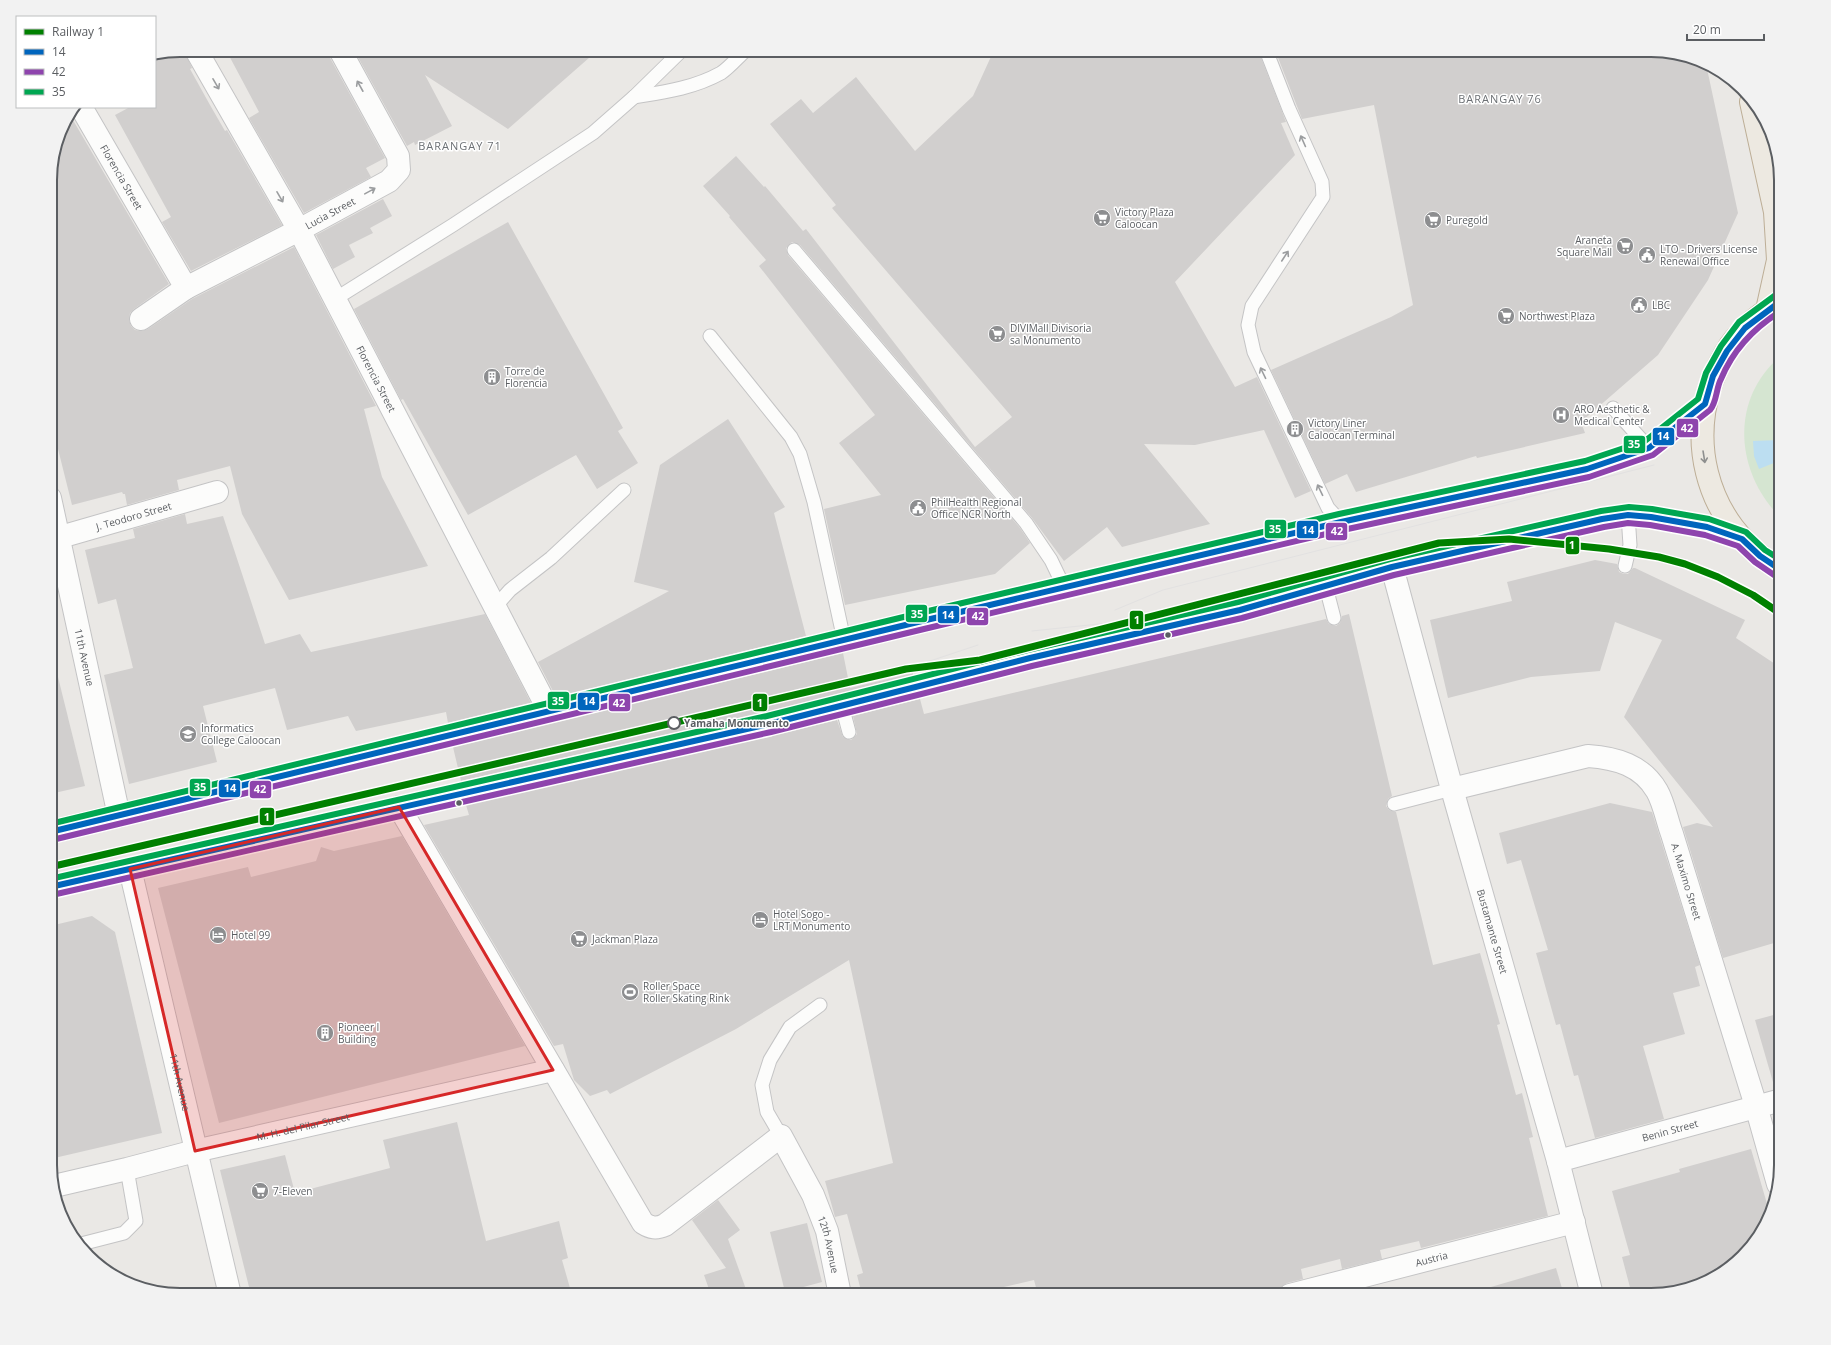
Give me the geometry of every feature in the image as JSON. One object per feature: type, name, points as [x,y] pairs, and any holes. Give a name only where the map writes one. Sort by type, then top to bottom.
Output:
[{"type":"highway","points":[[1753,113],[1774,203]]},
{"type":"highway","points":[[1774,305],[1745,328],[1726,351],[1713,376],[1705,404],[1702,428],[1703,452],[1707,476],[1716,499],[1727,520],[1742,539],[1760,556],[1774,565]]},
{"type":"main road","points":[[57,830],[1064,587],[1341,522],[1587,469],[1649,448],[1705,404]]},
{"type":"main road","points":[[57,885],[842,706],[1030,658],[1247,608],[1392,568],[1602,519],[1628,515],[1651,517],[1707,527],[1742,539]]},
{"type":"street","name":"Florencia Street","points":[[200,57],[299,230],[335,299],[356,328],[495,607],[549,711]]},
{"type":"street","name":"Lucia Street","points":[[141,320],[186,288],[299,230],[389,181],[399,170],[398,156],[344,57]]},
{"type":"street","name":"Florencia Street","points":[[82,108],[186,288]]},
{"type":"street","name":"J. Teodoro Street","points":[[57,538],[217,492]]},
{"type":"street","name":"11th Avenue","points":[[57,548],[118,816]]},
{"type":"street","name":"Bustamante Street","points":[[1392,568],[1452,789],[1558,1161],[1590,1288]]},
{"type":"street","name":"A. Maximo Street","points":[[1452,789],[1588,756],[1610,758],[1629,765],[1644,774],[1657,791],[1672,834],[1756,1106],[1774,1169]]},
{"type":"street","points":[[399,807],[643,1223],[651,1228],[658,1228],[665,1225],[781,1136]]},
{"type":"street","name":"11th Avenue","points":[[130,869],[228,1288]]},
{"type":"street","name":"M. H. del Pilar Street","points":[[58,1185],[128,1169],[195,1151],[553,1070]]},
{"type":"street","name":"Benin Street","points":[[1558,1161],[1774,1102]]},
{"type":"street","name":"12th Avenue","points":[[781,1136],[812,1195],[826,1231],[838,1288]]},
{"type":"street","name":"Austria","points":[[1317,1288],[1574,1222]]},
{"type":"lane","points":[[335,299],[593,133],[634,97],[675,57]]},
{"type":"lane","points":[[634,97],[673,91],[695,85],[722,72],[738,57]]},
{"type":"lane","points":[[1269,57],[1289,109],[1322,182],[1323,197],[1252,306],[1248,325],[1254,352],[1328,508],[1341,522]]},
{"type":"lane","points":[[794,250],[1026,523],[1051,560],[1064,587]]},
{"type":"lane","points":[[710,336],[791,437],[800,454],[814,502],[844,640]]},
{"type":"lane","points":[[1613,408],[1649,448]]},
{"type":"lane","points":[[495,607],[510,590],[550,558],[624,490]]},
{"type":"lane","points":[[1625,566],[1630,546],[1628,515]]},
{"type":"lane","points":[[1326,587],[1334,618]]},
{"type":"lane","points":[[842,706],[849,732]]},
{"type":"lane","points":[[1394,804],[1452,789]]},
{"type":"lane","points":[[781,1136],[767,1112],[762,1085],[770,1060],[790,1027],[820,1005]]},
{"type":"lane","points":[[85,1243],[124,1232],[136,1221],[128,1169]]},
{"type":"highlighted area","points":[[399,807],[553,1070],[195,1151],[130,869]]},
{"type":"green space","points":[[1774,363],[1774,510],[1766,500],[1754,480],[1747,458],[1744,436],[1746,414],[1753,393],[1764,373]]},
{"type":"water","points":[[1774,440],[1774,463],[1759,469],[1754,456],[1753,441]]},
{"type":"building","points":[[187,57],[192,68],[190,69],[210,105],[225,131],[227,130],[282,225],[191,271],[162,222],[171,217],[115,115],[128,108],[156,108],[156,59]]},
{"type":"building","points":[[230,57],[330,57],[385,158],[366,168],[371,177],[304,213],[249,118],[259,112]]},
{"type":"building","points":[[358,57],[590,57],[508,129],[425,75],[452,126],[415,145],[414,142],[407,146]]},
{"type":"building","points":[[991,57],[1261,57],[1286,122],[1281,123],[1295,155],[1175,282],[1235,387],[1257,377],[1311,491],[1295,498],[1264,430],[1195,445],[1144,444],[1210,524],[1122,547],[1107,527],[1064,561],[1032,518],[800,245],[792,242],[786,248],[788,255],[1020,528],[1030,543],[995,574],[845,605],[824,509],[881,495],[839,443],[875,415],[759,266],[766,260],[703,186],[736,156],[764,187],[765,186],[803,231],[806,229],[975,447],[1012,417],[832,208],[836,205],[770,124],[801,99],[813,113],[856,77],[915,151],[973,96]]},
{"type":"building","points":[[1278,57],[1659,57],[1675,59],[1708,71],[1738,213],[1708,280],[1658,355],[1581,422],[1585,433],[1477,458],[1476,456],[1356,492],[1347,474],[1325,484],[1271,370],[1391,317],[1413,305],[1374,105],[1302,119]]},
{"type":"building","points":[[73,120],[169,284],[130,313],[129,320],[131,326],[135,330],[142,331],[148,329],[192,299],[294,247],[376,406],[364,409],[382,477],[428,566],[289,600],[242,514],[230,466],[177,480],[179,490],[127,505],[125,494],[122,492],[72,505],[57,445],[57,172],[61,148],[66,133]]},
{"type":"building","points":[[383,199],[392,216],[370,228],[373,233],[349,245],[355,257],[333,269],[316,235]]},
{"type":"building","name":"Torre de Florencia","points":[[508,222],[623,428],[618,431],[638,463],[597,489],[576,455],[468,515],[403,399],[401,400],[354,309]]},
{"type":"building","points":[[728,419],[785,507],[774,513],[806,636],[556,697],[538,662],[669,591],[634,582],[660,465]]},
{"type":"building","points":[[185,514],[187,524],[223,516],[265,644],[300,634],[311,652],[485,614],[531,703],[448,723],[446,712],[356,731],[348,716],[287,730],[275,688],[203,706],[217,762],[129,784],[104,675],[133,668],[116,599],[98,604],[85,550],[135,538],[133,529]]},
{"type":"building","points":[[1595,560],[1617,564],[1619,572],[1624,574],[1628,574],[1633,568],[1635,568],[1745,620],[1736,638],[1774,663],[1774,943],[1723,958],[1683,827],[1697,823],[1713,827],[1624,717],[1662,640],[1615,622],[1600,671],[1531,677],[1448,698],[1430,620],[1512,601],[1507,582]]},
{"type":"building","points":[[1349,614],[1392,796],[1388,799],[1386,806],[1389,810],[1396,812],[1433,965],[1480,953],[1500,1024],[1497,1025],[1516,1095],[1522,1093],[1533,1137],[1529,1138],[1548,1216],[1421,1248],[1419,1241],[1380,1250],[1382,1259],[1342,1269],[1340,1259],[1301,1269],[1303,1279],[1287,1283],[1280,1288],[1036,1288],[1034,1280],[999,1288],[860,1288],[857,1275],[863,1273],[847,1214],[835,1217],[825,1181],[893,1163],[849,960],[736,1029],[610,1094],[607,1090],[590,1096],[574,1080],[563,1044],[554,1046],[424,825],[469,815],[466,805],[837,720],[843,737],[851,740],[857,734],[853,716],[920,699],[924,714],[1326,619],[1329,624],[1336,626],[1340,623],[1342,616]]},
{"type":"building","points":[[843,653],[850,688],[913,673],[913,675],[766,712],[461,781],[453,747]]},
{"type":"building","points":[[57,677],[85,786],[57,792]]},
{"type":"building","points":[[1610,803],[1652,812],[1700,965],[1695,967],[1700,986],[1673,993],[1685,1034],[1643,1046],[1664,1119],[1595,1138],[1578,1075],[1574,1076],[1560,1024],[1556,1025],[1536,953],[1548,950],[1521,860],[1507,864],[1499,833]]},
{"type":"building","points":[[402,836],[525,1046],[219,1123],[158,888],[248,867],[251,877],[316,861],[321,847],[334,851]]},
{"type":"building","points":[[92,916],[115,932],[162,1133],[57,1157],[57,924]]},
{"type":"building","points":[[1774,1015],[1774,1086],[1755,1020]]},
{"type":"building","points":[[457,1122],[486,1241],[559,1221],[568,1258],[562,1260],[570,1288],[249,1288],[220,1170],[285,1155],[295,1193],[390,1168],[383,1140]]},
{"type":"building","points":[[1751,1149],[1767,1204],[1761,1219],[1749,1240],[1732,1257],[1705,1275],[1683,1284],[1667,1287],[1630,1288],[1622,1257],[1630,1255],[1612,1191],[1680,1172],[1679,1169]]},
{"type":"building","points":[[718,1200],[740,1230],[728,1239],[746,1288],[709,1288],[704,1275],[726,1268],[692,1220]]},
{"type":"building","points":[[807,1223],[822,1282],[800,1288],[784,1288],[770,1232]]},
{"type":"building","points":[[1556,1268],[1562,1288],[1487,1288]]},
{"type":"tram line","points":[[1115,610],[1163,590],[1654,465]]},
{"type":"tram line","points":[[1032,631],[1137,620]]},
{"type":"tram line","points":[[906,669],[978,645]]},
{"type":"rail line","name":"1","points":[[57,865],[906,669],[980,660],[1439,543],[1509,539],[1609,549],[1659,557],[1685,564],[1718,577],[1753,595],[1774,609]]},
{"type":"transit line","name":"35","points":[[57,822],[920,613],[1339,514],[1585,461],[1645,441],[1698,399],[1706,373],[1721,346],[1739,322],[1774,296]]},
{"type":"transit line","name":"14","points":[[57,830],[922,621],[1341,522],[1587,469],[1649,448],[1705,404],[1713,376],[1727,351],[1745,328],[1774,306]]},
{"type":"transit line","name":"42","points":[[57,839],[924,629],[1343,530],[1589,477],[1653,455],[1710,410],[1714,403],[1718,387],[1726,368],[1738,349],[1762,324],[1774,315]]},
{"type":"transit line","name":"35","points":[[57,877],[767,716],[1028,650],[1238,602],[1390,559],[1601,511],[1629,507],[1652,509],[1709,519],[1746,532],[1765,550],[1774,556]]},
{"type":"transit line","name":"14","points":[[57,885],[769,724],[1030,658],[1240,610],[1392,567],[1602,519],[1628,515],[1651,517],[1707,527],[1742,539],[1760,556],[1774,565]]},
{"type":"transit line","name":"42","points":[[57,894],[771,732],[1032,666],[1242,618],[1394,575],[1604,527],[1628,523],[1650,525],[1705,535],[1738,546],[1755,562],[1774,575]]},
{"type":"place","name":"Victory Plaza Caloocan","points":[[1102,218]]},
{"type":"place","name":"Puregold","points":[[1433,220]]},
{"type":"place","name":"Araneta Square Mall","points":[[1625,246]]},
{"type":"place","name":"LTO - Drivers License Renewal Office","points":[[1647,255]]},
{"type":"place","name":"LBC","points":[[1639,305]]},
{"type":"place","name":"Northwest Plaza","points":[[1506,316]]},
{"type":"place","name":"DIVIMall Divisoria sa Monumento","points":[[997,334]]},
{"type":"place","name":"Torre de Florencia","points":[[492,377]]},
{"type":"place","name":"ARO Aesthetic & Medical Center","points":[[1561,415]]},
{"type":"place","name":"Victory Liner Caloocan Terminal","points":[[1295,429]]},
{"type":"place","name":"PhilHealth Regional Office NCR North","points":[[918,508]]},
{"type":"place","name":"Yamaha Monumento","points":[[674,723]]},
{"type":"place","name":"Informatics College Caloocan","points":[[188,734]]},
{"type":"place","name":"Hotel Sogo - LRT Monumento","points":[[760,920]]},
{"type":"place","name":"Hotel 99","points":[[218,935]]},
{"type":"place","name":"Jackman Plaza","points":[[579,939]]},
{"type":"place","name":"Roller Space Roller Skating Rink","points":[[630,992]]},
{"type":"place","name":"Pioneer I Building","points":[[325,1033]]},
{"type":"place","name":"7-Eleven","points":[[260,1191]]},
{"type":"district","name":"BARANGAY 76","points":[[1500,99]]},
{"type":"district","name":"BARANGAY 71","points":[[460,146]]}]
